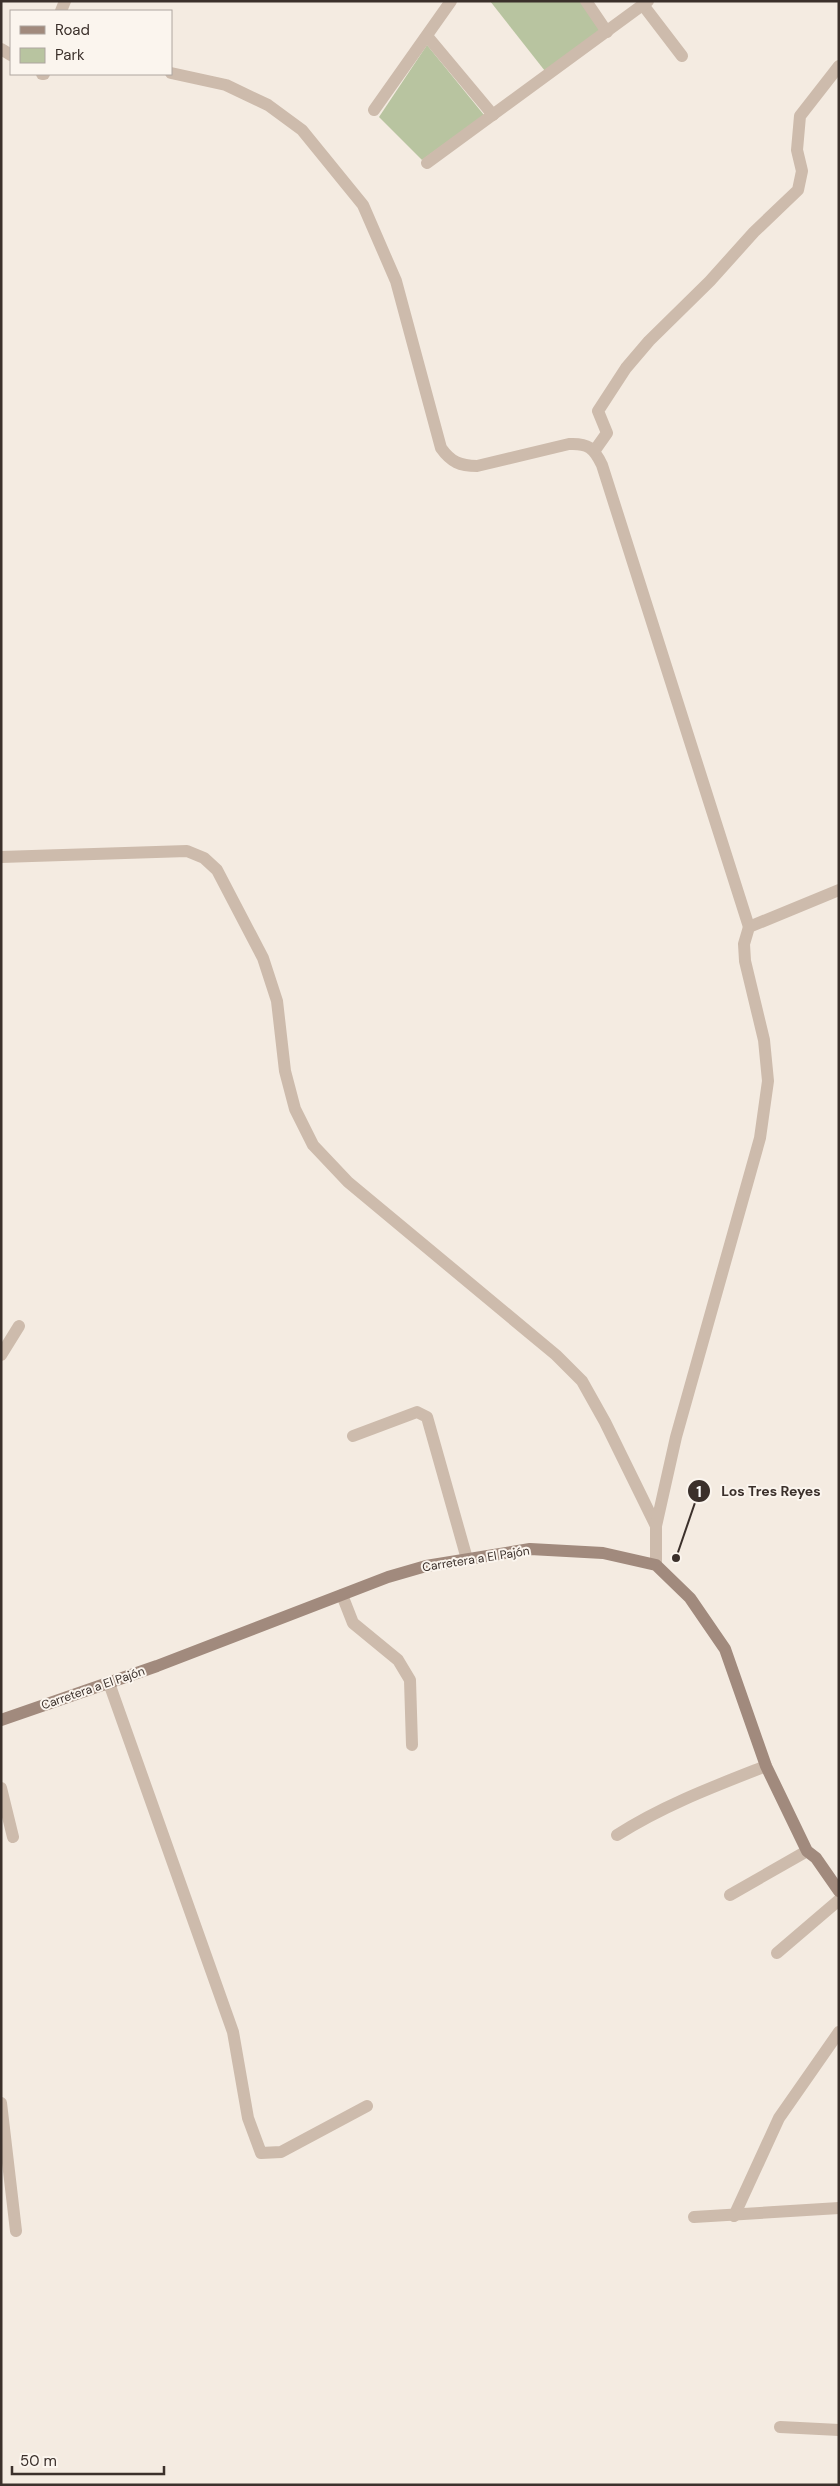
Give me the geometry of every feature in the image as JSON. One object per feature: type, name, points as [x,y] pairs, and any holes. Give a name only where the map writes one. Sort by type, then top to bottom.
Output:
[{"type":"street","points":[[374,110],[451,1]]},
{"type":"street","points":[[586,1],[607,32]]},
{"type":"street","points":[[427,163],[645,3],[682,56]]},
{"type":"street","points":[[427,36],[493,115]]},
{"type":"street","points":[[595,450],[607,433],[598,411],[626,368],[649,341],[710,280],[754,232],[798,190],[802,170],[797,150],[800,116],[839,66]]},
{"type":"street","points":[[172,73],[226,85],[268,105],[302,130],[363,205],[396,281],[441,448],[447,456],[455,463],[477,466],[580,443],[595,450],[602,465],[749,927],[744,944],[745,961],[764,1040],[768,1081],[760,1138],[676,1437],[656,1526],[656,1565],[690,1598],[725,1649],[766,1766],[807,1851],[816,1858],[839,1891]]},
{"type":"street","points":[[1,857],[187,851],[204,858],[217,870],[263,958],[277,1001],[285,1071],[295,1109],[312,1145],[348,1182],[556,1354],[582,1381],[605,1422],[656,1526]]},
{"type":"street","points":[[749,927],[839,890]]},
{"type":"street","points":[[1,1355],[19,1326]]},
{"type":"street","points":[[353,1436],[417,1412],[427,1417],[467,1559]]},
{"type":"street","name":"Carretera a El Pajón","points":[[1,1720],[109,1683],[388,1577],[426,1566],[530,1549],[567,1549],[604,1553],[656,1565]]},
{"type":"street","points":[[342,1595],[353,1623],[398,1660],[410,1680],[412,1745]]},
{"type":"street","points":[[109,1683],[232,2032],[248,2118],[261,2153],[281,2152],[367,2106]]},
{"type":"street","points":[[617,1835],[641,1820],[686,1797],[766,1766]]},
{"type":"street","points":[[1,1788],[13,1837]]},
{"type":"street","points":[[730,1895],[807,1851]]},
{"type":"street","points":[[777,1953],[839,1900]]},
{"type":"street","points":[[734,2216],[779,2118],[839,2032]]},
{"type":"street","points":[[1,2103],[16,2231]]},
{"type":"street","points":[[694,2217],[839,2208]]},
{"type":"street","points":[[780,2427],[839,2430]]},
{"type":"green space","points":[[490,1],[580,1],[600,31],[545,71]]},
{"type":"green space","points":[[427,45],[484,115],[422,160],[379,117]]},
{"type":"place","name":"Los Tres Reyes","points":[[676,1558]]}]
